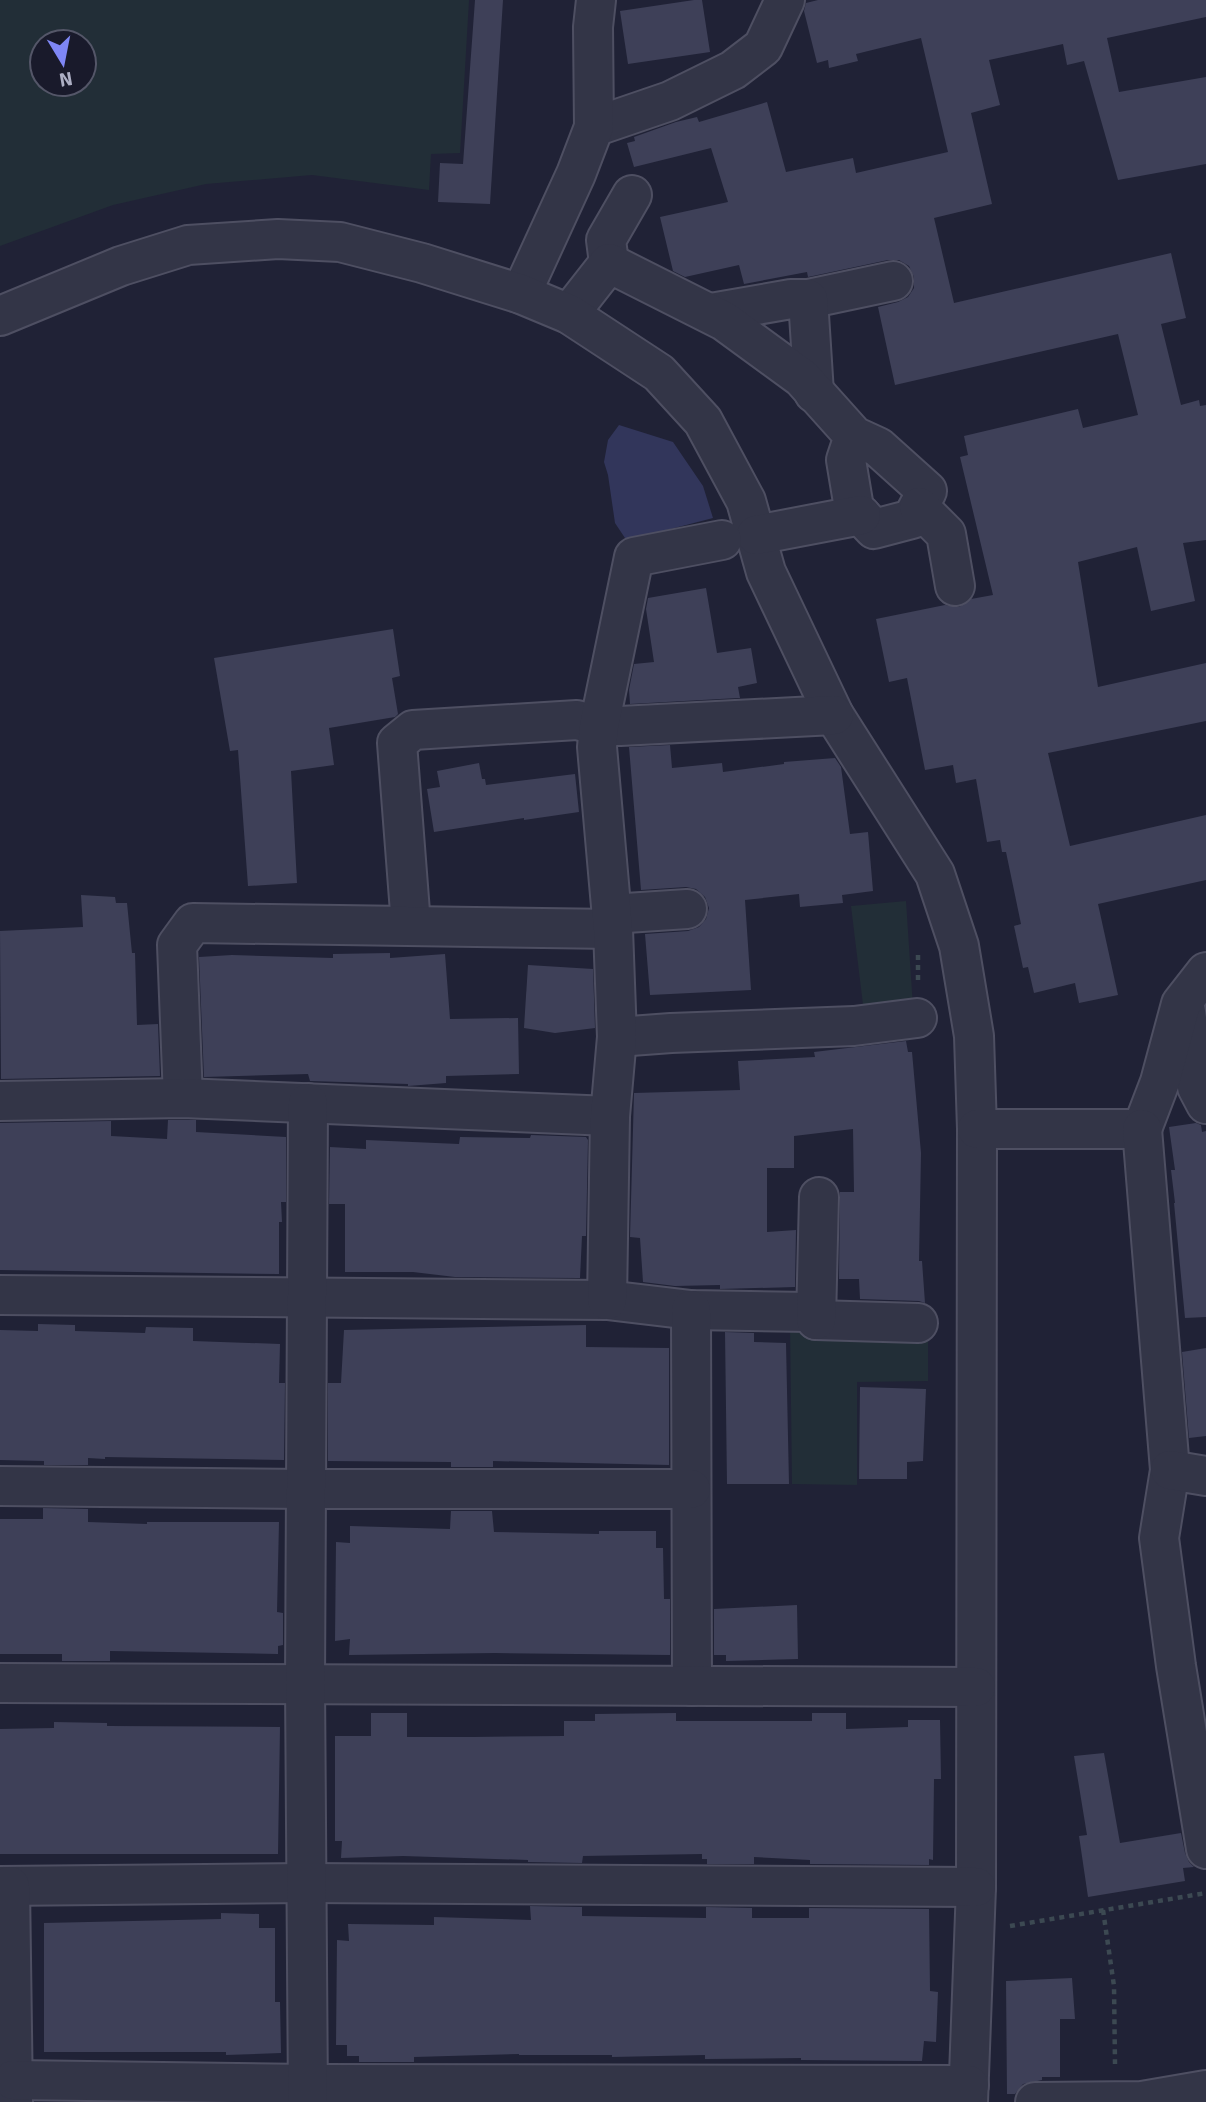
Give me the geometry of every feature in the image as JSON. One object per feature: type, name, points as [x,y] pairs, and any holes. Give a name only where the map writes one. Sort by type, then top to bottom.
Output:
[{"type":"street","points":[[521,294],[576,174],[594,127],[593,27],[596,0]]},
{"type":"street","points":[[594,127],[670,101],[733,70],[764,47],[785,0]]},
{"type":"street","points":[[569,314],[609,262],[606,240],[632,195]]},
{"type":"street","points":[[0,316],[121,266],[188,245],[278,239],[340,242],[521,294],[569,314],[659,373],[703,421],[746,501],[739,538],[766,572],[834,715],[935,874],[959,946],[974,1036],[976,1129],[976,1887],[969,2094],[13,2091],[5,1886],[307,1884],[976,1887]]},
{"type":"street","points":[[609,262],[711,313],[802,378],[854,436],[878,447],[927,491],[912,519],[874,529],[854,508],[846,460],[854,436]]},
{"type":"street","points":[[711,313],[791,299],[808,299],[893,281]]},
{"type":"street","points":[[808,299],[814,393]]},
{"type":"street","points":[[919,507],[946,534],[956,586]]},
{"type":"street","points":[[607,1300],[610,1116],[617,1037],[612,922],[597,747],[634,557],[861,515]]},
{"type":"street","points":[[411,925],[397,743],[413,730],[577,720],[599,726],[620,726],[834,715]]},
{"type":"street","points":[[183,1098],[177,945],[193,923],[411,925],[612,922],[687,909]]},
{"type":"street","points":[[1195,986],[1197,1087],[1206,1104]]},
{"type":"street","points":[[1195,986],[1181,1004],[1160,1082],[1142,1129],[1188,1473],[1158,1538],[1193,1689],[1206,1849]]},
{"type":"street","points":[[617,1037],[854,1026],[917,1018]]},
{"type":"street","points":[[0,1101],[183,1098],[610,1116]]},
{"type":"street","points":[[308,1103],[305,1683],[309,2093]]},
{"type":"street","points":[[976,1129],[1142,1129]]},
{"type":"street","points":[[816,1320],[819,1196]]},
{"type":"street","points":[[0,1295],[607,1300],[691,1310],[808,1312],[816,1320],[918,1323]]},
{"type":"street","points":[[691,1310],[692,1686]]},
{"type":"street","points":[[0,1486],[691,1489]]},
{"type":"street","points":[[0,1683],[976,1686]]},
{"type":"street","points":[[1035,2102],[1142,2101],[1206,2090]]},
{"type":"path","points":[[974,1932],[1206,1893]]},
{"type":"path","points":[[1103,1910],[1114,1986],[1116,2100]]},
{"type":"shaded area","points":[[0,0],[469,0],[460,153],[431,154],[429,190],[312,175],[206,184],[113,205],[0,246]]},
{"type":"shaded area","points":[[906,901],[913,1007],[864,1013],[851,906]]},
{"type":"shaded area","points":[[790,1324],[928,1328],[928,1381],[857,1382],[857,1485],[792,1484]]},
{"type":"water","points":[[619,425],[673,442],[703,486],[713,518],[632,539],[625,538],[615,523],[604,462],[608,440]]},
{"type":"building","points":[[475,0],[503,0],[490,204],[438,202],[440,163],[463,164]]},
{"type":"building","points":[[702,0],[710,52],[628,64],[620,11]]},
{"type":"building","points":[[818,0],[1206,0],[1206,17],[1107,38],[1119,92],[1206,77],[1206,164],[1118,180],[1084,61],[1067,65],[1063,44],[989,60],[1000,105],[971,113],[992,204],[934,218],[954,303],[1171,253],[1186,318],[1161,324],[1181,405],[1199,400],[1200,406],[1206,405],[1206,540],[1183,543],[1195,601],[1151,611],[1137,547],[1078,562],[1098,687],[1206,663],[1206,721],[1048,753],[1070,846],[1206,815],[1206,880],[1098,904],[1118,995],[1079,1003],[1075,983],[1034,993],[1028,967],[1023,968],[1014,926],[1021,924],[1006,852],[1002,852],[1000,840],[987,842],[976,779],[956,783],[953,765],[925,770],[907,678],[889,682],[876,619],[945,605],[959,607],[971,599],[993,595],[960,457],[968,455],[964,436],[1078,409],[1083,428],[1138,415],[1118,334],[895,385],[878,307],[908,297],[914,288],[914,277],[909,266],[899,260],[888,260],[808,277],[807,272],[744,284],[739,265],[685,277],[673,271],[660,217],[728,202],[711,148],[634,167],[627,143],[635,141],[634,137],[676,122],[697,117],[699,122],[767,102],[786,172],[853,158],[856,173],[948,152],[921,38],[856,54],[858,61],[829,68],[828,60],[817,63],[804,11],[806,3]]},
{"type":"building","points":[[706,588],[717,653],[751,648],[757,683],[738,687],[740,698],[630,704],[629,690],[634,664],[654,662],[646,609],[648,598]]},
{"type":"building","points":[[393,629],[400,676],[392,678],[398,714],[395,717],[329,728],[334,765],[291,771],[297,883],[248,886],[238,750],[230,751],[214,658]]},
{"type":"building","points":[[670,745],[672,768],[722,763],[723,772],[784,762],[835,758],[841,767],[850,834],[868,832],[873,891],[842,895],[843,903],[800,907],[799,894],[745,900],[751,990],[650,995],[645,934],[688,931],[699,927],[706,919],[709,908],[705,897],[696,889],[686,887],[641,890],[629,747]]},
{"type":"building","points":[[479,763],[486,785],[575,774],[579,812],[434,832],[427,789],[440,787],[437,771]]},
{"type":"building","points":[[81,895],[115,897],[116,903],[127,903],[132,953],[135,953],[137,1025],[158,1024],[160,1076],[1,1079],[0,931],[83,927]]},
{"type":"building","points":[[390,953],[390,958],[445,954],[450,1019],[518,1018],[519,1074],[446,1076],[446,1083],[408,1086],[310,1081],[308,1074],[204,1077],[199,957],[232,955],[333,958],[333,954]]},
{"type":"building","points":[[528,965],[593,969],[595,1028],[555,1033],[524,1028]]},
{"type":"building","points":[[906,1041],[908,1052],[912,1052],[921,1153],[919,1261],[922,1261],[925,1303],[860,1299],[859,1279],[839,1279],[840,1192],[854,1192],[853,1129],[794,1136],[794,1168],[767,1168],[767,1232],[796,1230],[795,1287],[720,1289],[720,1285],[675,1286],[643,1282],[640,1238],[630,1237],[634,1093],[740,1090],[738,1061],[815,1057],[814,1052]]},
{"type":"building","points":[[168,1120],[196,1120],[196,1132],[286,1137],[286,1202],[281,1202],[282,1222],[279,1222],[279,1274],[0,1270],[0,1123],[111,1121],[111,1136],[167,1139]]},
{"type":"building","points":[[1196,1123],[1201,1125],[1202,1132],[1206,1131],[1206,1317],[1185,1318],[1171,1170],[1175,1170],[1169,1127]]},
{"type":"building","points":[[531,1135],[586,1137],[588,1140],[586,1236],[582,1236],[580,1278],[455,1277],[413,1272],[345,1272],[345,1204],[329,1204],[330,1147],[366,1149],[366,1140],[459,1144],[460,1137],[530,1138]]},
{"type":"building","points":[[38,1324],[75,1325],[75,1331],[145,1333],[146,1327],[193,1328],[193,1341],[280,1344],[279,1383],[285,1383],[284,1460],[105,1457],[88,1458],[88,1465],[44,1465],[44,1461],[0,1460],[0,1330],[38,1331]]},
{"type":"building","points":[[586,1325],[586,1347],[669,1348],[669,1465],[493,1461],[493,1467],[451,1467],[451,1462],[328,1461],[328,1383],[341,1383],[344,1330]]},
{"type":"building","points":[[725,1332],[754,1333],[754,1342],[786,1343],[789,1484],[727,1484]]},
{"type":"building","points":[[1206,1348],[1206,1436],[1189,1438],[1182,1352]]},
{"type":"building","points":[[860,1387],[926,1389],[923,1461],[907,1462],[907,1479],[859,1479]]},
{"type":"building","points":[[43,1508],[88,1509],[88,1522],[279,1522],[277,1612],[283,1613],[283,1645],[278,1646],[278,1654],[110,1651],[110,1661],[62,1661],[62,1654],[0,1654],[0,1519],[43,1519]]},
{"type":"building","points":[[451,1511],[492,1511],[494,1532],[599,1534],[599,1531],[656,1531],[656,1548],[663,1548],[664,1599],[670,1599],[670,1655],[349,1655],[350,1639],[335,1641],[336,1542],[350,1543],[350,1526],[450,1529]]},
{"type":"building","points":[[797,1605],[798,1659],[726,1661],[726,1655],[714,1655],[714,1609]]},
{"type":"building","points":[[371,1713],[407,1713],[407,1737],[564,1736],[564,1721],[595,1721],[595,1714],[676,1713],[676,1721],[812,1721],[812,1713],[846,1713],[846,1729],[908,1727],[908,1720],[940,1720],[941,1779],[934,1779],[933,1860],[929,1859],[929,1865],[810,1864],[810,1860],[754,1857],[754,1864],[707,1864],[707,1859],[702,1859],[702,1854],[583,1856],[582,1863],[403,1856],[341,1858],[342,1841],[335,1841],[335,1736],[371,1736]]},
{"type":"building","points":[[54,1722],[107,1723],[107,1726],[280,1727],[278,1854],[0,1854],[0,1729],[54,1728]]},
{"type":"building","points":[[1104,1753],[1120,1843],[1181,1833],[1185,1853],[1194,1867],[1183,1868],[1185,1881],[1088,1897],[1079,1836],[1087,1835],[1074,1756]]},
{"type":"building","points":[[530,1906],[582,1907],[582,1916],[706,1918],[706,1907],[752,1908],[752,1918],[809,1918],[809,1908],[929,1909],[930,1991],[938,1992],[936,2042],[924,2041],[922,2061],[705,2059],[705,2055],[612,2057],[519,2054],[414,2057],[414,2062],[359,2062],[359,2056],[347,2056],[347,2045],[336,2045],[337,1940],[349,1941],[348,1924],[434,1925],[434,1917],[531,1920]]},
{"type":"building","points":[[221,1913],[259,1914],[259,1928],[275,1928],[275,2002],[280,2002],[281,2053],[226,2055],[226,2052],[44,2052],[44,1923],[221,1919]]},
{"type":"building","points":[[1072,1978],[1075,2019],[1060,2019],[1060,2077],[1042,2077],[1042,2080],[1023,2084],[1015,2094],[1007,2094],[1006,1981]]}]
